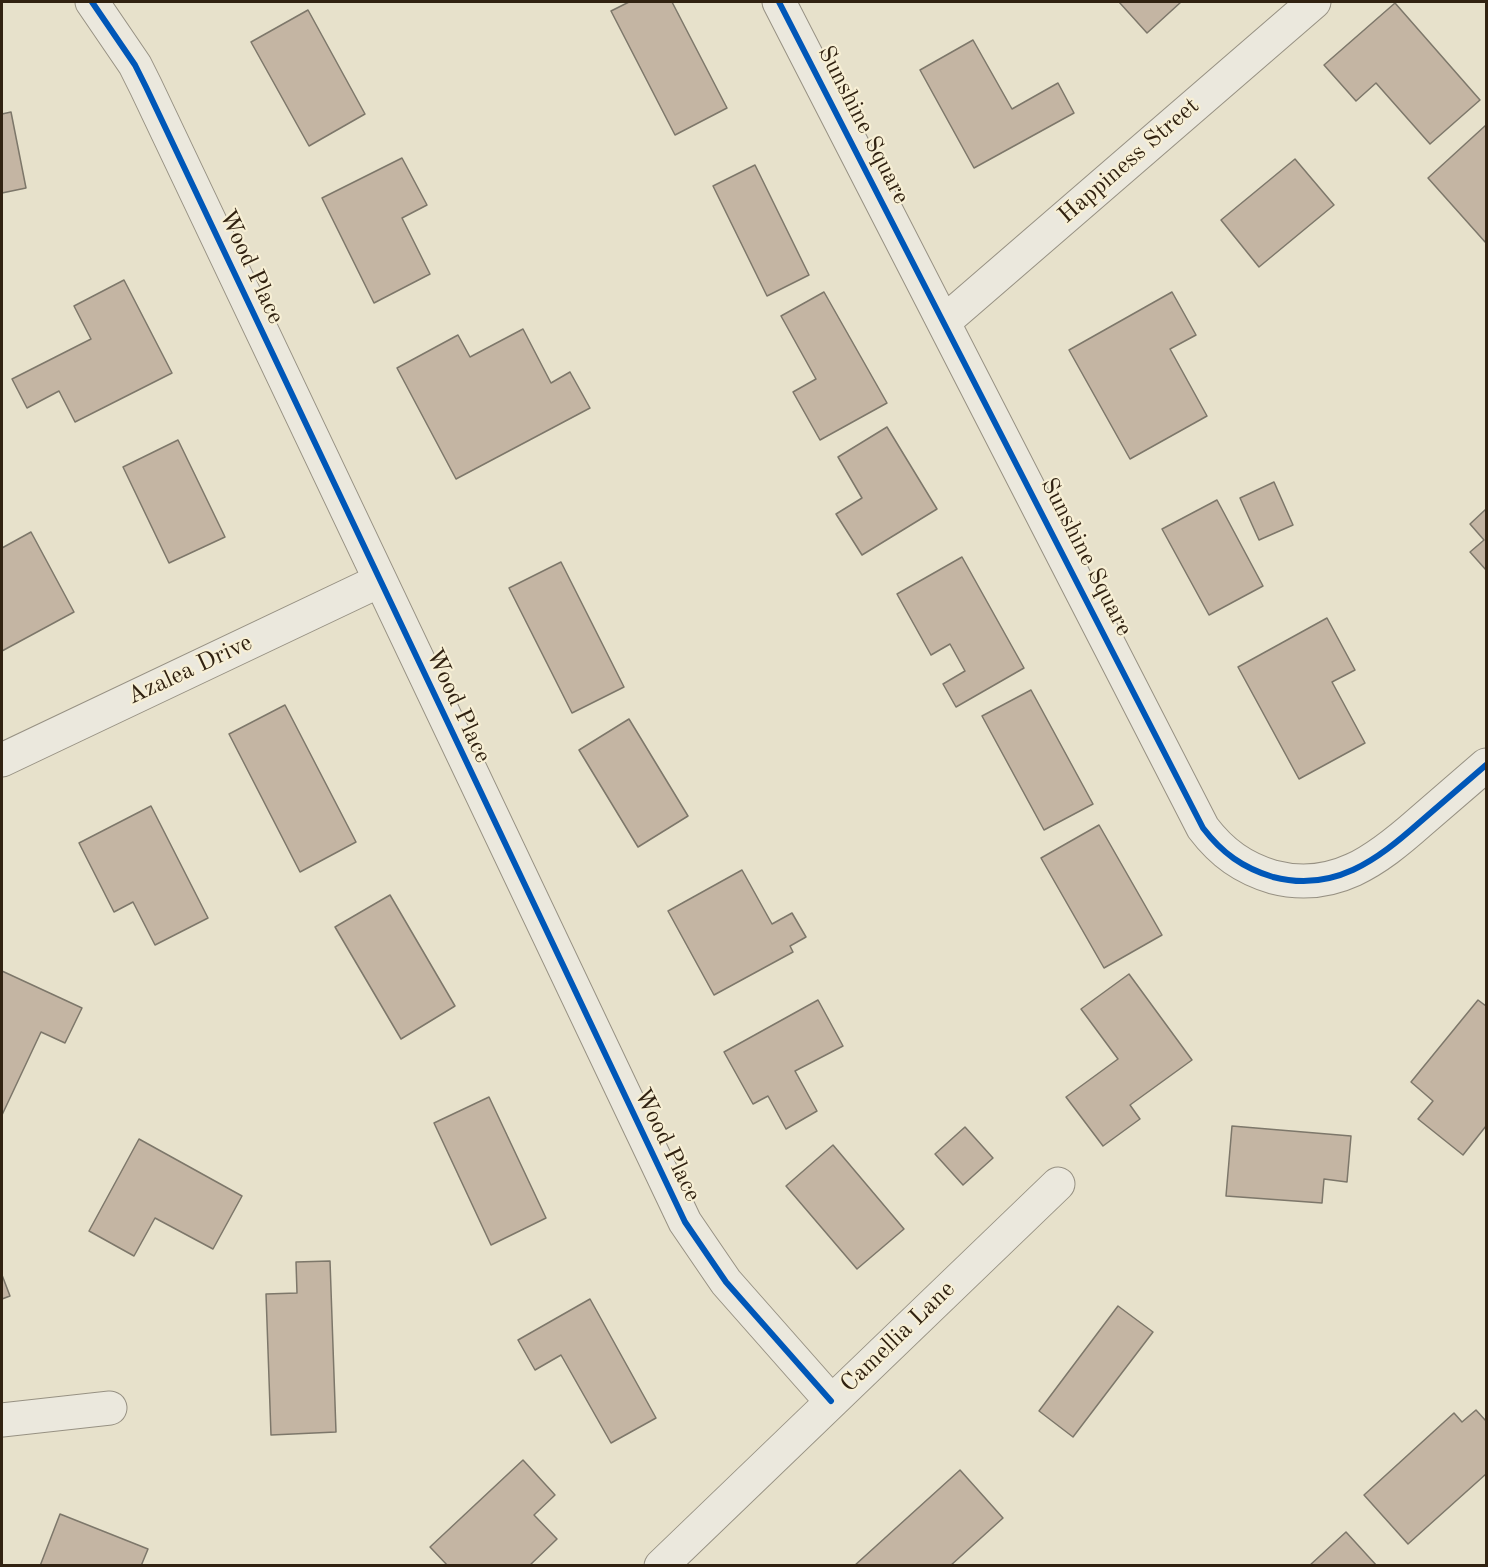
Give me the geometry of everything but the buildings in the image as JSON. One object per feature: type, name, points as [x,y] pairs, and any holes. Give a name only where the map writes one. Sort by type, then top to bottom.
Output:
[{"type":"street","name":"Wood Place","points":[[92,2],[135,65],[146,87],[694,1239],[751,1312],[831,1401]]},
{"type":"street","name":"Sunshine Square","points":[[779,2],[945,321],[1203,828],[1226,854],[1250,868],[1291,880],[1320,880],[1348,874],[1390,848],[1486,765]]},
{"type":"street","name":"Happiness Street","points":[[945,321],[1314,2]]},
{"type":"street","name":"Azalea Drive","points":[[2,760],[379,581]]},
{"type":"street","name":"Camellia Lane","points":[[662,1566],[1058,1184]]},
{"type":"street","points":[[2,1420],[110,1408]]},
{"type":"cycle path","points":[[92,2],[135,65],[146,87],[685,1222],[726,1282],[831,1401]]},
{"type":"cycle path","points":[[779,2],[1203,828],[1210,837],[1243,864],[1273,877],[1295,881],[1335,877],[1353,870],[1387,849],[1486,765]]}]
